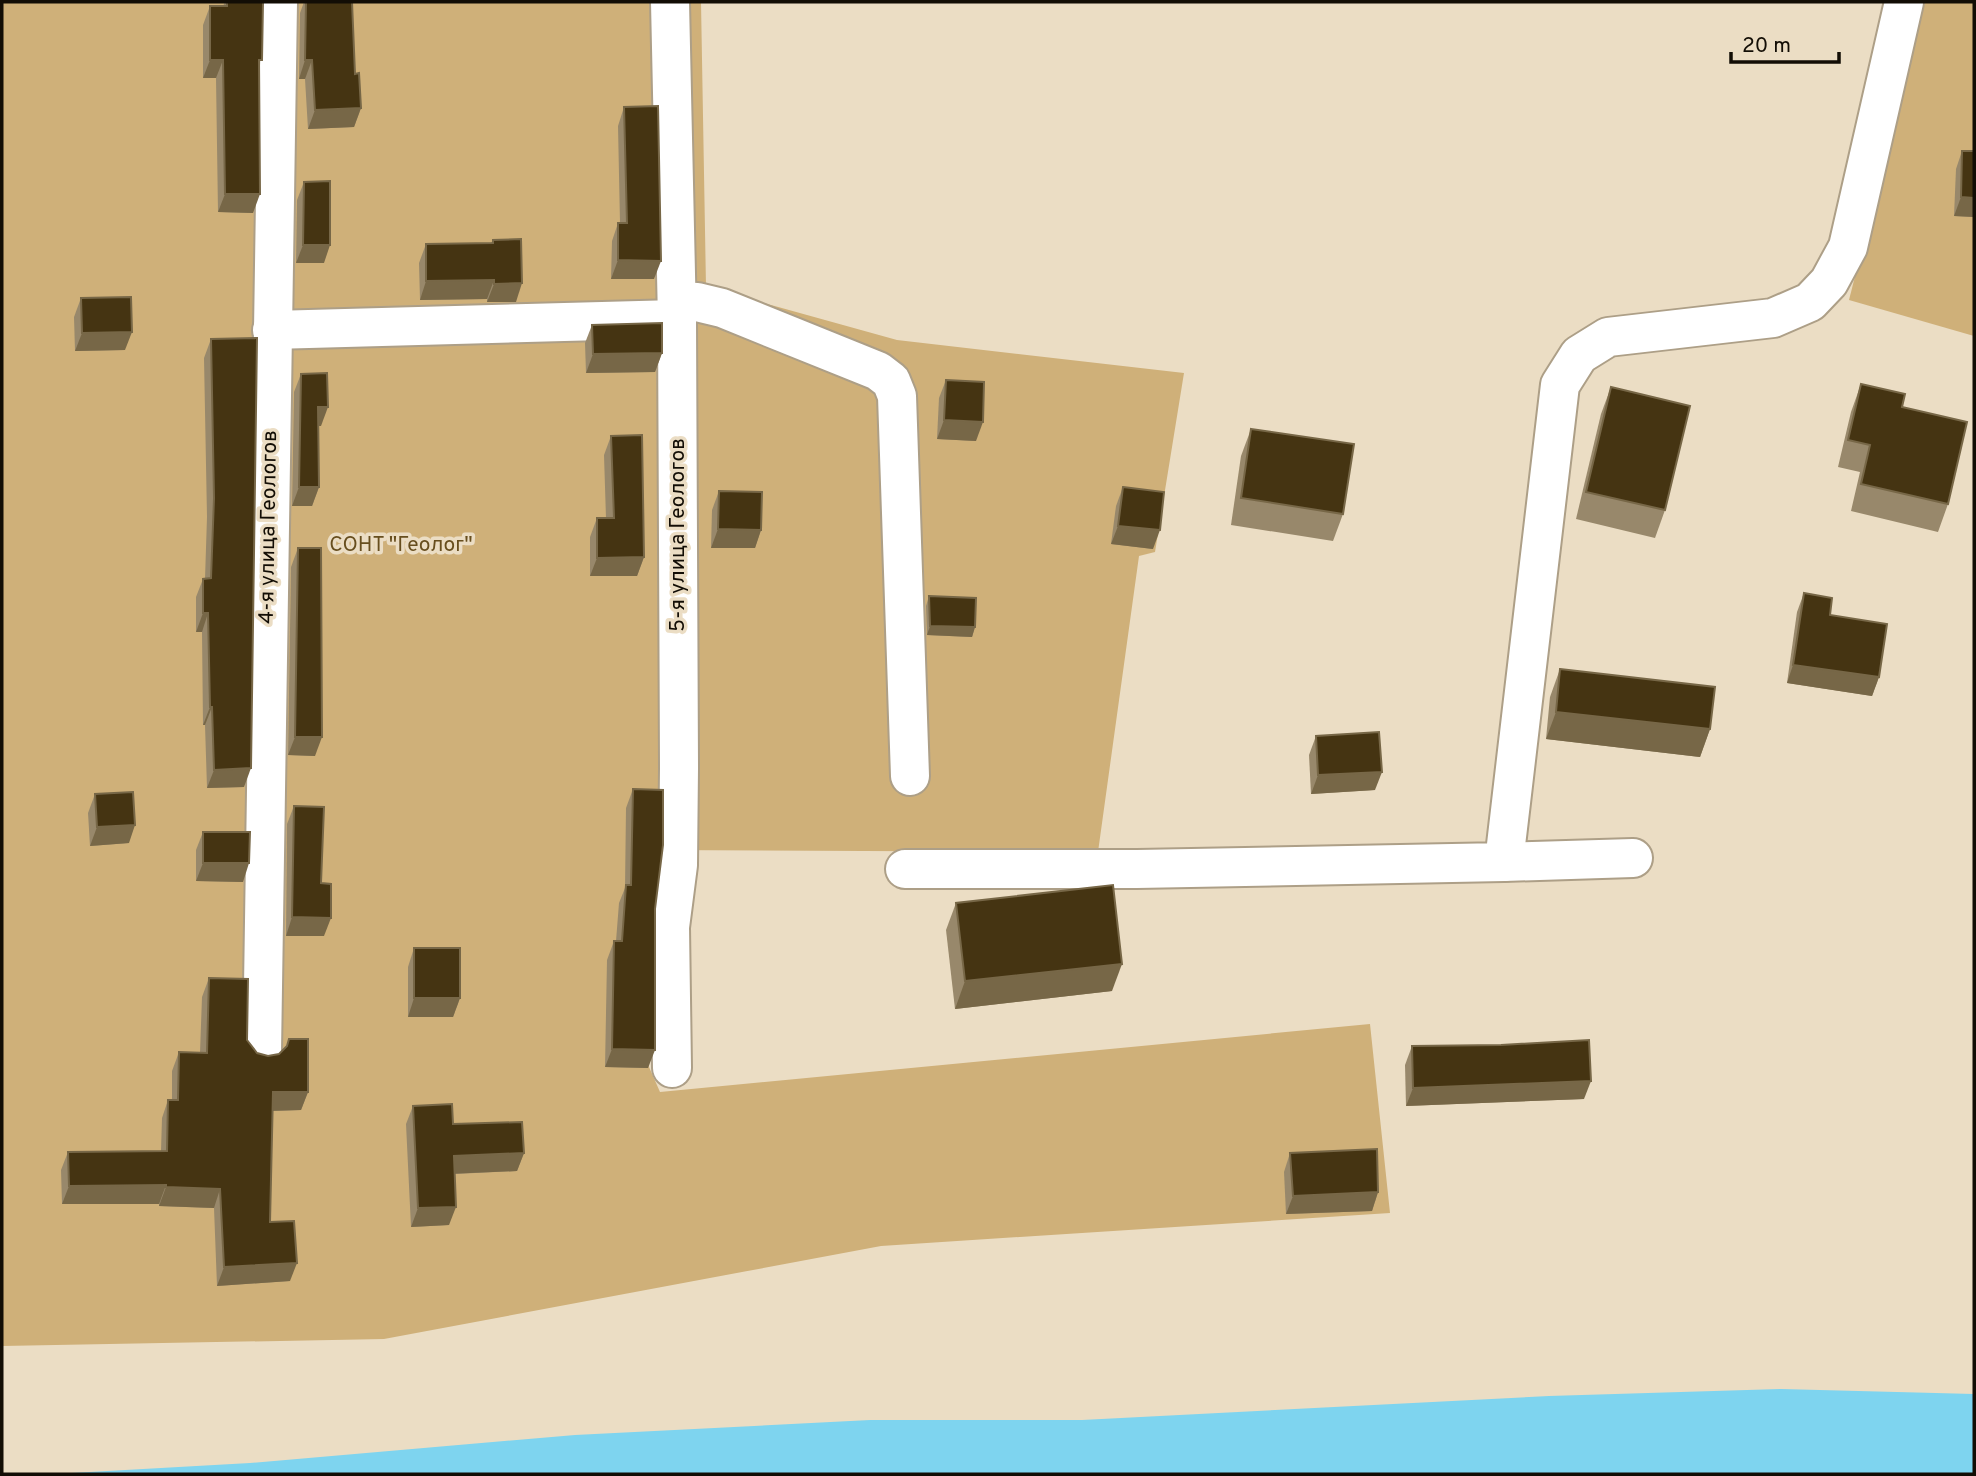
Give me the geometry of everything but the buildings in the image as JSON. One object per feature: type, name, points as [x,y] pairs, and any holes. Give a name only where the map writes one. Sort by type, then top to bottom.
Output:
[{"type":"street","name":"4-я улица Геологов","points":[[262,1053],[278,2]]},
{"type":"street","name":"5-я улица Геологов","points":[[670,2],[677,310],[680,768],[678,865],[670,928],[672,1068]]},
{"type":"street","points":[[1504,862],[1560,385],[1579,355],[1608,337],[1773,318],[1810,302],[1829,282],[1848,247],[1904,2]]},
{"type":"street","points":[[272,330],[677,310],[697,302],[722,308],[878,371],[891,381],[897,396],[910,776]]},
{"type":"street","points":[[905,869],[1137,869],[1633,858]]},
{"type":"green space","name":"СОНТ \"Геолог\"","points":[[2,2],[701,2],[706,287],[897,340],[1184,373],[1155,552],[1139,556],[1098,852],[659,850],[652,941],[649,1067],[660,1092],[1370,1024],[1390,1213],[881,1246],[384,1339],[2,1346]]},
{"type":"green space","points":[[1925,2],[1974,2],[1974,336],[1849,300]]},
{"type":"water","points":[[1781,1389],[1974,1394],[1974,1474],[54,1474],[250,1463],[575,1435],[870,1420],[1082,1420],[1549,1396]]}]
